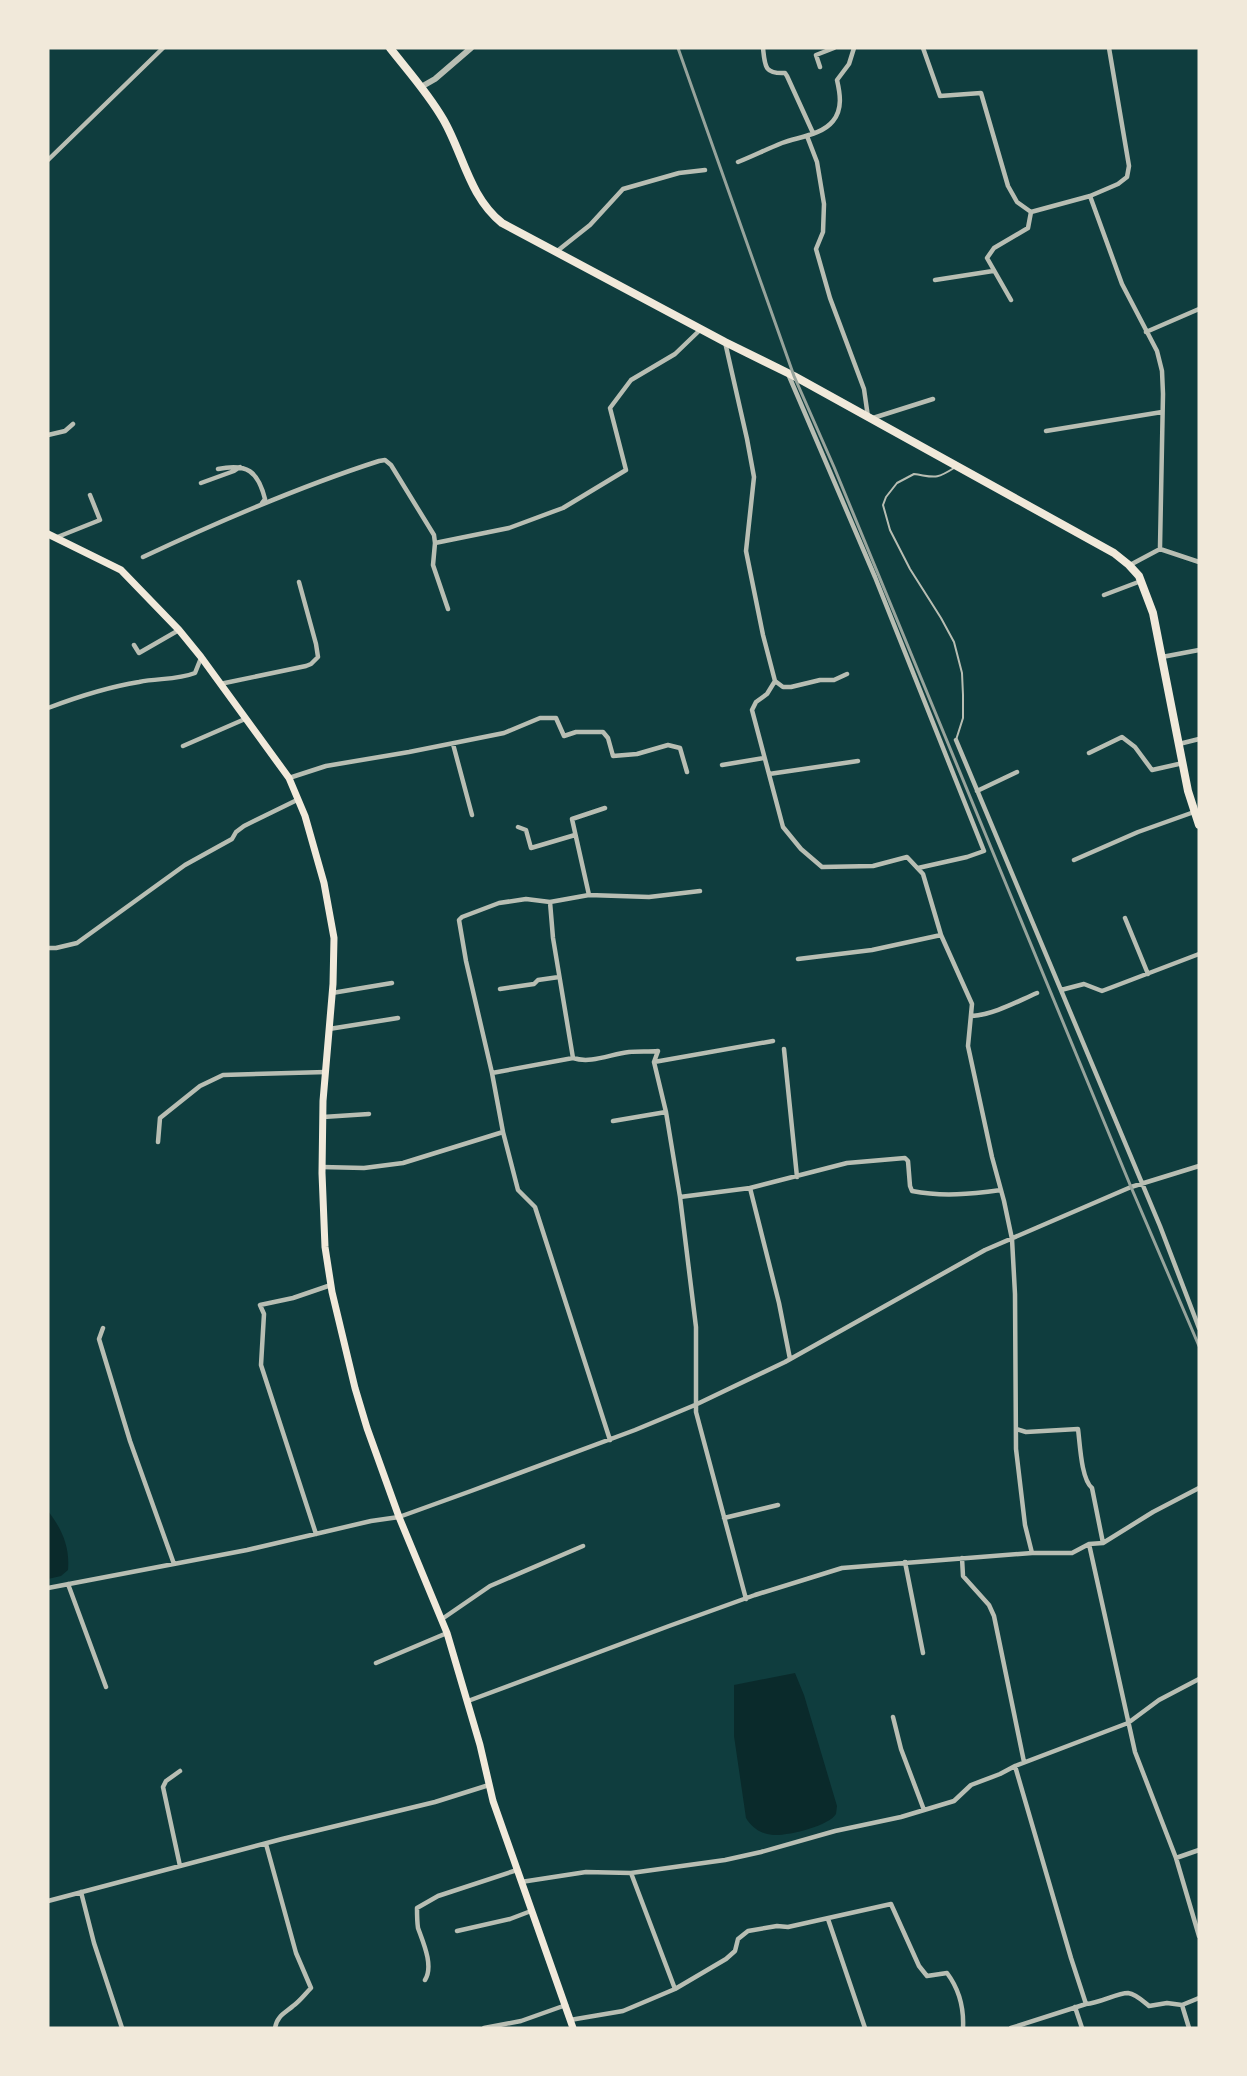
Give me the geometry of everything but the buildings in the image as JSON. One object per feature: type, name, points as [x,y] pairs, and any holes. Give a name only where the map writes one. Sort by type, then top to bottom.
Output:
[{"type":"highway","points":[[390,48],[421,87],[443,120],[471,181],[491,214],[502,223],[725,342],[788,373],[1114,553],[1129,565],[1141,581],[1153,613],[1188,791],[1199,825]]},
{"type":"main road","points":[[51,536],[121,570],[179,630],[289,778],[305,816],[324,883],[334,938],[322,1167],[325,1247],[331,1285],[355,1388],[399,1517],[447,1633],[468,1701],[489,1785],[573,2028]]},
{"type":"street","points":[[48,160],[163,48]]},
{"type":"street","points":[[421,87],[435,79],[471,48]]},
{"type":"street","points":[[763,48],[768,70],[785,73],[813,133]]},
{"type":"street","points":[[820,67],[816,55],[834,48]]},
{"type":"street","points":[[738,162],[785,142],[807,136],[833,121],[841,98],[837,80],[849,64],[852,48]]},
{"type":"street","points":[[922,48],[940,96],[981,93],[1008,186],[1017,202],[1031,212]]},
{"type":"street","points":[[1031,212],[1090,196],[1118,184],[1127,177],[1129,166],[1109,48]]},
{"type":"street","points":[[807,136],[817,162],[824,204],[823,232],[816,249],[830,298],[864,389],[869,418],[933,399]]},
{"type":"street","points":[[556,252],[590,225],[624,189],[679,173],[705,170]]},
{"type":"street","points":[[1090,196],[1122,284],[1157,351],[1162,372],[1160,549]]},
{"type":"street","points":[[1011,300],[987,258],[994,248],[1028,228],[1031,212]]},
{"type":"street","points":[[935,280],[993,271]]},
{"type":"street","points":[[1146,332],[1199,309]]},
{"type":"street","points":[[435,543],[509,528],[563,508],[626,470],[610,408],[631,380],[675,354],[702,328]]},
{"type":"street","points":[[725,342],[754,477],[746,551],[775,681],[783,687],[791,687],[820,680],[834,680],[847,674]]},
{"type":"street","points":[[788,373],[875,577],[984,851],[918,868]]},
{"type":"street","points":[[1046,431],[1162,412]]},
{"type":"street","points":[[48,435],[65,431],[72,424]]},
{"type":"street","points":[[143,557],[331,476],[385,460],[391,465],[434,534],[433,565],[448,609]]},
{"type":"street","points":[[218,469],[241,466],[255,475],[265,500],[260,506]]},
{"type":"street","points":[[201,483],[234,471],[241,466]]},
{"type":"street","points":[[51,536],[100,520],[90,495]]},
{"type":"street","points":[[1129,565],[1160,549],[1199,562]]},
{"type":"street","points":[[1104,595],[1141,581]]},
{"type":"street","points":[[219,684],[306,666],[318,657],[299,582]]},
{"type":"street","points":[[134,645],[139,653],[179,630]]},
{"type":"street","points":[[1162,657],[1199,650]]},
{"type":"street","points":[[48,708],[78,697],[139,682],[184,677],[195,673],[201,657]]},
{"type":"street","points":[[775,681],[767,694],[756,702],[752,710],[783,827],[801,849],[822,867],[873,866],[907,857],[922,874],[941,935],[972,1004],[968,1046],[1012,1239],[1015,1293],[1016,1449],[1025,1525],[1032,1553]]},
{"type":"street","points":[[289,778],[326,766],[504,733],[540,718],[556,718],[564,736],[576,732],[603,732],[608,738],[613,756],[637,754],[668,745],[680,748],[687,772]]},
{"type":"street","points":[[183,746],[245,719]]},
{"type":"street","points":[[1089,753],[1122,737],[1135,747],[1152,770],[1183,763]]},
{"type":"street","points":[[1179,744],[1199,739]]},
{"type":"street","points":[[956,740],[1160,1226],[1199,1328]]},
{"type":"street","points":[[453,744],[472,815]]},
{"type":"street","points":[[722,765],[764,758]]},
{"type":"street","points":[[769,774],[858,761]]},
{"type":"street","points":[[977,791],[1017,772]]},
{"type":"street","points":[[48,948],[77,943],[185,865],[232,839],[236,832],[244,826],[297,800]]},
{"type":"street","points":[[589,895],[572,819],[605,808]]},
{"type":"street","points":[[1074,860],[1138,832],[1195,812]]},
{"type":"street","points":[[518,827],[526,830],[531,848],[575,835]]},
{"type":"street","points":[[610,1440],[535,1207],[518,1190],[502,1132],[492,1073],[466,961],[459,920],[499,903],[526,899],[549,902],[589,895],[649,897],[700,891]]},
{"type":"street","points":[[549,902],[573,1058]]},
{"type":"street","points":[[1125,918],[1148,974]]},
{"type":"street","points":[[798,959],[872,951],[941,935]]},
{"type":"street","points":[[1061,990],[1084,984],[1102,991],[1199,954]]},
{"type":"street","points":[[500,989],[534,984],[538,980],[559,977]]},
{"type":"street","points":[[332,993],[392,983]]},
{"type":"street","points":[[972,1016],[991,1012],[1037,993]]},
{"type":"street","points":[[329,1029],[398,1018]]},
{"type":"street","points":[[654,1062],[773,1041]]},
{"type":"street","points":[[784,1049],[796,1177]]},
{"type":"street","points":[[492,1073],[573,1058],[592,1059],[629,1052],[658,1051],[654,1062],[666,1112],[680,1197],[696,1327],[695,1405],[746,1599]]},
{"type":"street","points":[[158,1142],[160,1118],[200,1086],[224,1075],[326,1072]]},
{"type":"street","points":[[613,1122],[666,1112]]},
{"type":"street","points":[[323,1117],[369,1114]]},
{"type":"street","points":[[322,1167],[364,1168],[403,1163],[502,1132]]},
{"type":"street","points":[[680,1197],[750,1188],[847,1163],[905,1158],[908,1161],[912,1191],[930,1195],[954,1195],[1001,1190]]},
{"type":"street","points":[[48,1588],[399,1517],[610,1440],[695,1405],[790,1359],[985,1250],[1141,1184],[1199,1166]]},
{"type":"street","points":[[750,1188],[779,1303],[790,1359]]},
{"type":"street","points":[[316,1534],[261,1365],[264,1314],[260,1305],[293,1298],[331,1285]]},
{"type":"street","points":[[104,1328],[99,1339],[130,1441],[174,1564]]},
{"type":"street","points":[[1016,1429],[1026,1432],[1078,1429],[1085,1476],[1092,1488],[1103,1543]]},
{"type":"street","points":[[468,1701],[746,1599],[842,1568],[1032,1553],[1071,1553],[1089,1544],[1103,1543],[1153,1512],[1199,1488]]},
{"type":"street","points":[[724,1518],[778,1505]]},
{"type":"street","points":[[1089,1544],[1135,1752],[1176,1858],[1199,1936]]},
{"type":"street","points":[[441,1619],[490,1586],[583,1546]]},
{"type":"street","points":[[962,1558],[963,1576],[988,1605],[994,1616],[1024,1762]]},
{"type":"street","points":[[905,1562],[923,1653]]},
{"type":"street","points":[[68,1584],[106,1687]]},
{"type":"street","points":[[376,1663],[447,1633]]},
{"type":"street","points":[[521,1882],[586,1872],[631,1873],[734,1858],[835,1831],[901,1817],[954,1801],[971,1785],[1024,1762],[1128,1723],[1159,1700],[1199,1679]]},
{"type":"street","points":[[893,1717],[901,1749],[924,1810]]},
{"type":"street","points":[[1015,1766],[1086,2004]]},
{"type":"street","points":[[180,1771],[163,1786],[180,1866]]},
{"type":"street","points":[[48,1901],[425,1805],[489,1785]]},
{"type":"street","points":[[266,1844],[296,1953],[311,1988],[282,2014],[275,2028]]},
{"type":"street","points":[[1176,1858],[1199,1850]]},
{"type":"street","points":[[426,1980],[429,1974],[424,1943],[417,1925],[417,1908],[438,1896],[517,1870]]},
{"type":"street","points":[[631,1873],[675,1989]]},
{"type":"street","points":[[81,1892],[94,1943],[122,2028]]},
{"type":"street","points":[[570,2020],[623,2011],[675,1989],[726,1959],[735,1951],[738,1939],[748,1931],[777,1926],[788,1927],[891,1904],[919,1966],[927,1976],[947,1973],[953,1981],[961,2005],[963,2028]]},
{"type":"street","points":[[457,1931],[510,1919],[531,1911]]},
{"type":"street","points":[[828,1919],[865,2028]]},
{"type":"street","points":[[1011,2028],[1128,1993],[1149,2006],[1167,2003],[1182,2005],[1199,1998]]},
{"type":"street","points":[[484,2028],[521,2021],[566,2005]]},
{"type":"street","points":[[1182,2005],[1189,2028]]},
{"type":"street","points":[[1075,2007],[1082,2028]]},
{"type":"lane","points":[[956,466],[937,477],[928,478],[914,474],[897,483],[883,505],[890,530],[910,569],[954,642],[962,673],[963,695],[963,718],[956,740]]},
{"type":"water","points":[[48,1511],[64,1539],[68,1554],[68,1570],[61,1576],[48,1579]]},
{"type":"water","points":[[795,1673],[804,1695],[837,1806],[836,1814],[825,1822],[808,1829],[788,1834],[769,1834],[757,1830],[746,1818],[734,1736],[734,1685]]},
{"type":"railway","points":[[678,48],[794,376],[834,467],[1131,1187],[1199,1346]]}]
